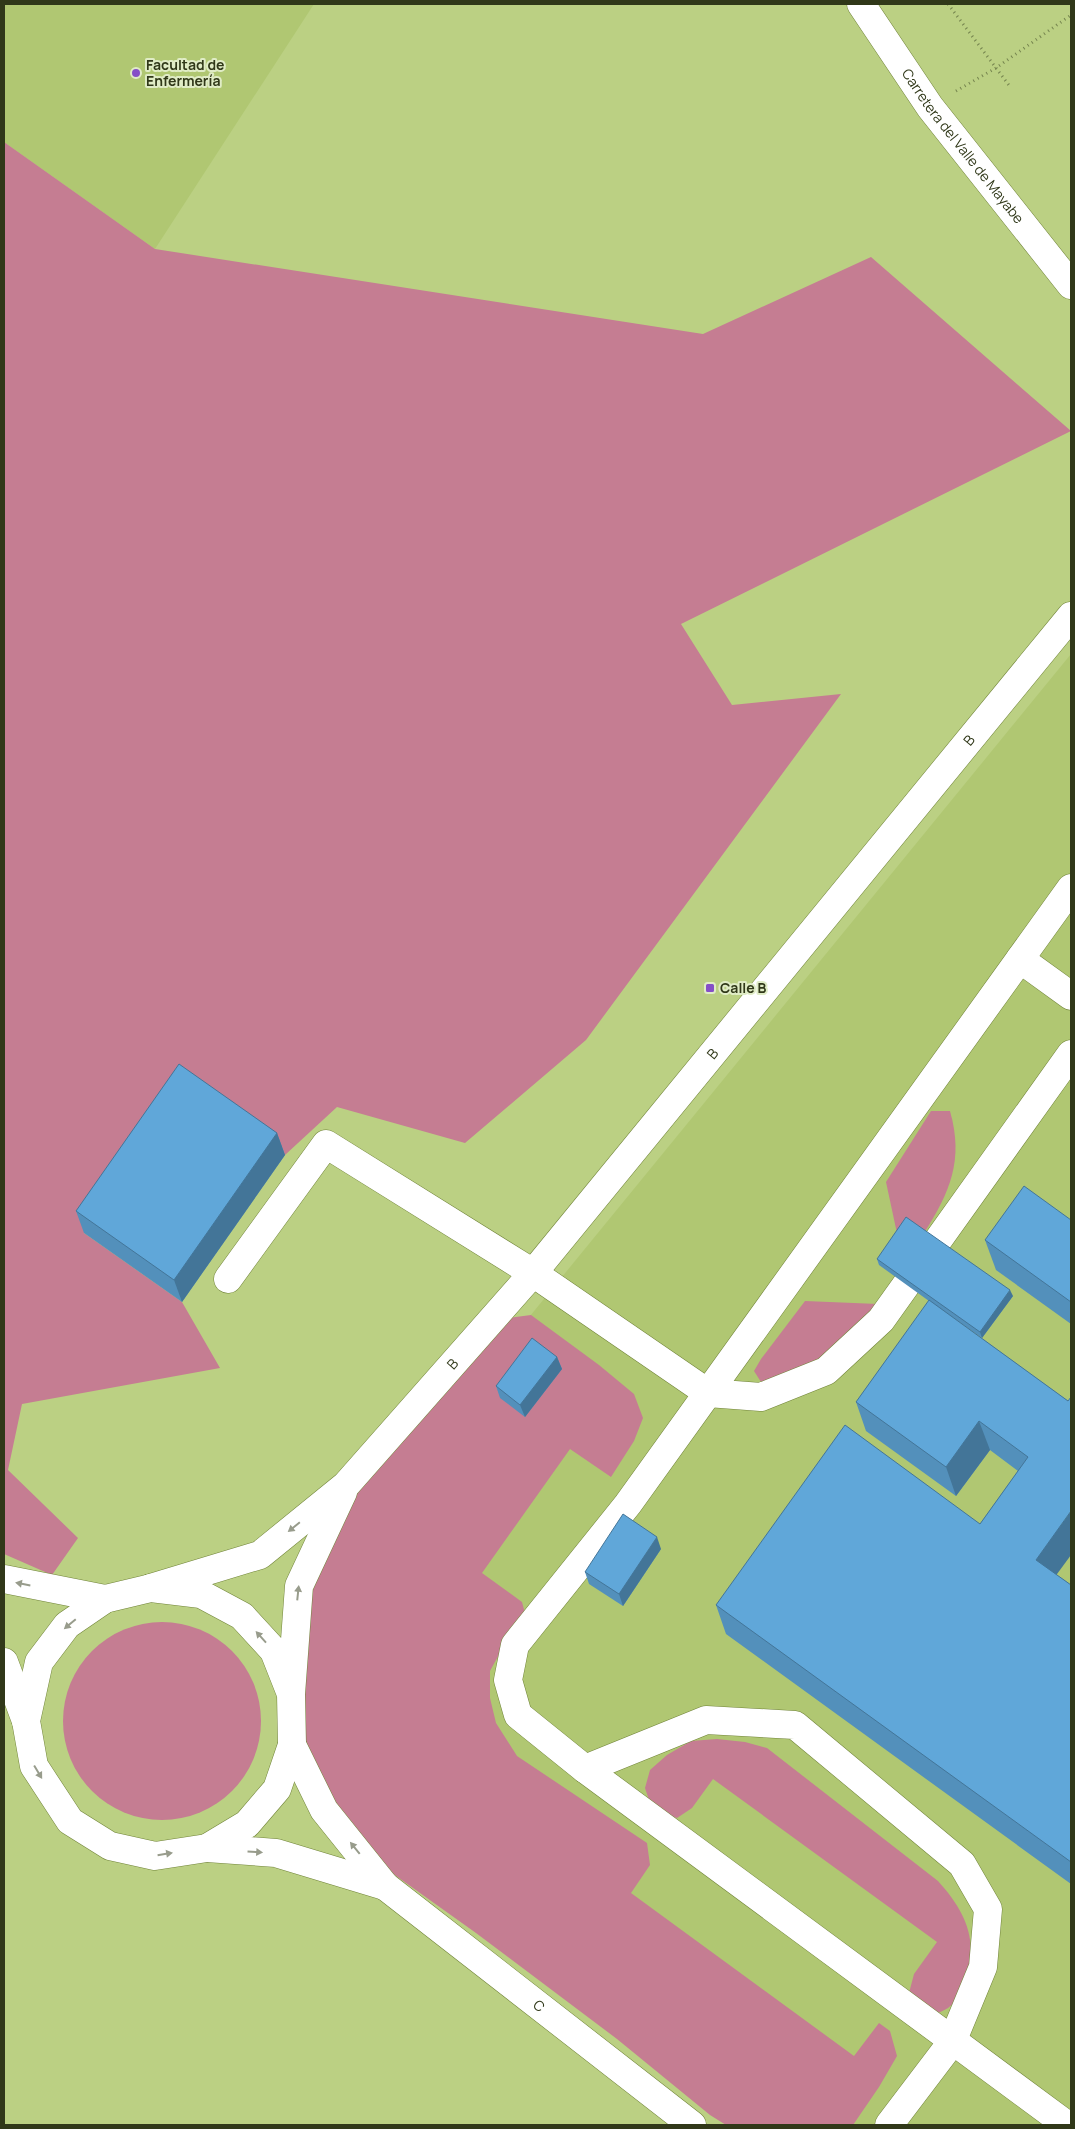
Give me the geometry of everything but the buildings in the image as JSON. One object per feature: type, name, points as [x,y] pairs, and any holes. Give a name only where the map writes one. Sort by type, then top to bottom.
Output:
[{"type":"street","name":"Carretera del Valle de Mayabe","points":[[860,4],[930,107],[1071,285]]},
{"type":"street","name":"B","points":[[105,1599],[150,1588],[260,1555],[346,1485],[533,1273],[1071,616]]},
{"type":"street","points":[[1067,2125],[585,1770],[518,1715],[508,1680],[515,1644],[628,1504],[1071,888]]},
{"type":"street","points":[[1020,959],[1071,996]]},
{"type":"street","points":[[228,1279],[326,1144],[533,1273],[708,1393],[761,1397],[826,1371],[881,1320],[1071,1054]]},
{"type":"street","name":"B","points":[[292,1745],[291,1694],[298,1586],[346,1485]]},
{"type":"street","points":[[4,1579],[105,1599]]},
{"type":"street","points":[[150,1588],[201,1594],[242,1616],[274,1651],[291,1694]]},
{"type":"street","points":[[26,1721],[39,1662],[67,1625],[105,1599]]},
{"type":"street","points":[[4,1662],[26,1721],[34,1766],[70,1821],[110,1846],[155,1856],[207,1848],[247,1824],[277,1788],[292,1745]]},
{"type":"street","points":[[585,1770],[706,1720],[795,1725],[962,1864],[988,1909],[983,1967],[952,2042],[889,2125]]},
{"type":"street","name":"C","points":[[292,1745],[324,1810],[385,1886],[692,2125]]},
{"type":"street","name":"C","points":[[207,1848],[276,1853],[385,1886]]},
{"type":"path","points":[[948,4],[1011,88]]},
{"type":"path","points":[[930,107],[996,68],[1071,15]]},
{"type":"shaded area","name":"Facultad de Enfermería","points":[[4,4],[314,4],[155,249],[4,142]]},
{"type":"shaded area","points":[[4,142],[155,249],[703,334],[871,257],[1071,431],[681,624],[732,705],[841,694],[586,1040],[465,1143],[337,1107],[285,1155],[187,1086],[84,1233],[182,1302],[220,1368],[22,1404],[8,1470],[78,1538],[52,1575],[4,1554]]},
{"type":"shaded area","points":[[1071,654],[1071,2125],[780,2125],[329,1562]]},
{"type":"shaded area","points":[[931,1111],[950,1111],[956,1145],[952,1175],[941,1204],[924,1233],[898,1238],[886,1182]]},
{"type":"shaded area","points":[[805,1301],[878,1304],[843,1342],[808,1369],[761,1382],[754,1371]]},
{"type":"shaded area","points":[[531,1315],[599,1365],[634,1394],[643,1418],[634,1441],[611,1477],[570,1449],[482,1573],[522,1602],[526,1617],[502,1649],[490,1671],[490,1698],[496,1723],[517,1756],[647,1843],[650,1865],[631,1893],[854,2056],[879,2023],[890,2031],[897,2056],[853,2125],[726,2125],[710,2115],[617,2039],[476,1933],[378,1863],[329,1805],[298,1741],[305,1584],[336,1518],[508,1318]]},
{"type":"shaded area","points":[[152,1622],[172,1622],[191,1626],[209,1633],[225,1644],[239,1658],[254,1683],[261,1711],[257,1750],[250,1768],[239,1784],[225,1798],[209,1809],[191,1816],[172,1820],[152,1820],[133,1816],[115,1809],[99,1798],[85,1784],[74,1768],[67,1750],[63,1731],[63,1711],[67,1692],[74,1674],[85,1658],[99,1644],[115,1633],[133,1626]]},
{"type":"shaded area","points":[[717,1739],[745,1742],[767,1748],[938,1881],[963,1916],[970,1941],[969,1967],[960,1993],[952,2005],[938,2013],[909,1993],[914,1974],[937,1942],[713,1779],[692,1808],[677,1818],[665,1814],[649,1800],[645,1788],[650,1770],[667,1755],[691,1741]]},
{"type":"place","name":"Facultad de Enfermería","points":[[136,73]]},
{"type":"place","name":"Calle B","points":[[710,988]]}]
